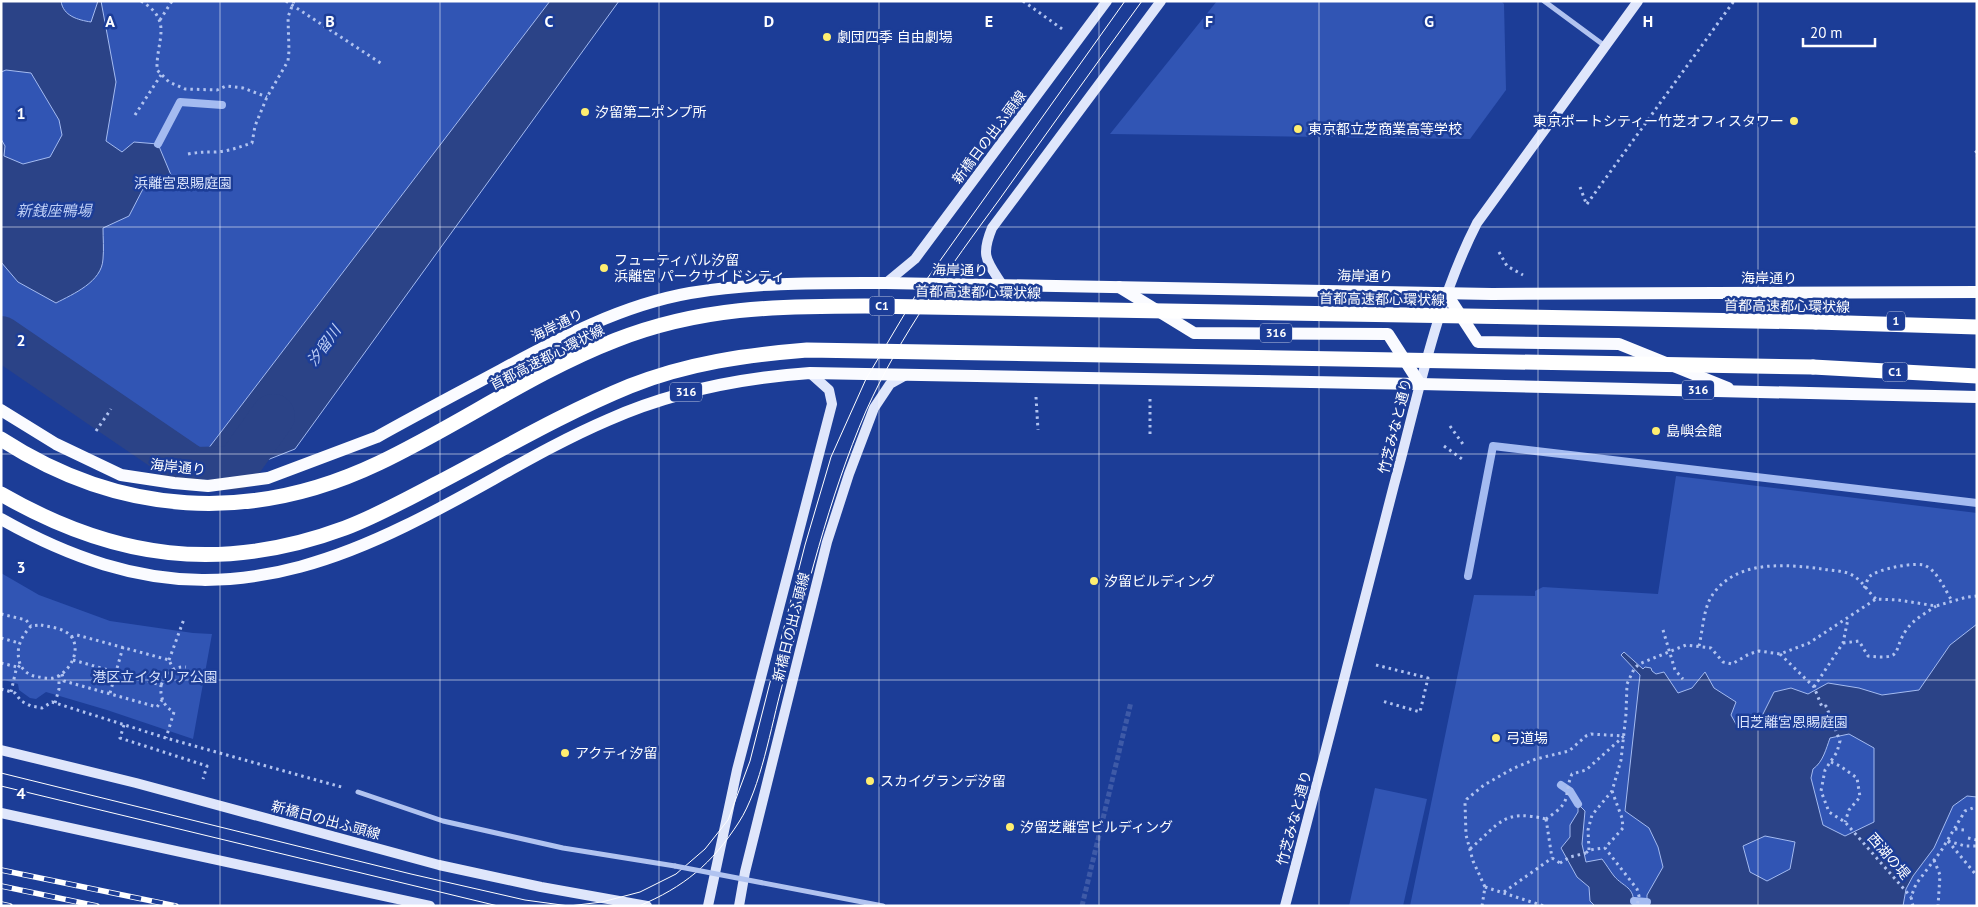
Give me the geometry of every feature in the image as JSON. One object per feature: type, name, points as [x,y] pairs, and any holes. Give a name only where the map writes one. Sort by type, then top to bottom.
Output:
[{"type":"highway","name":"首都高速都心環状線","points":[[1,439],[57,470],[125,494],[170,502],[192,503],[239,503],[264,500],[310,490],[380,462],[580,355],[616,340],[692,316],[734,310],[777,307],[875,306],[1816,322],[1977,327]]},
{"type":"highway","name":"1","points":[[1816,322],[1977,320]]},
{"type":"highway","name":"C1","points":[[1,494],[65,526],[99,538],[142,549],[194,555],[245,553],[274,549],[321,536],[369,518],[567,415],[633,385],[702,363],[735,357],[807,350],[1813,367],[1977,376]]},
{"type":"highway","points":[[1813,367],[1977,366]]},
{"type":"main road","name":"新橋日の出ふ頭線","points":[[886,283],[915,259],[1107,1]]},
{"type":"main road","points":[[1003,286],[986,259],[986,243],[992,228],[1162,1]]},
{"type":"main road","name":"竹芝みなと通り","points":[[1285,906],[1420,384],[1446,293],[1462,251],[1476,223],[1638,1]]},
{"type":"main road","name":"海岸通り","points":[[1,410],[56,444],[120,475],[208,486],[268,478],[377,437],[567,335],[647,303],[688,293],[731,287],[813,283],[886,283],[1446,293],[1977,292]]},
{"type":"main road","name":"316","points":[[1119,287],[1194,333],[1388,334],[1420,384]]},
{"type":"main road","name":"316","points":[[1446,293],[1478,342],[1619,344],[1735,391]]},
{"type":"main road","name":"新橋日の出ふ頭線","points":[[708,906],[737,770],[832,404],[829,390],[810,373]]},
{"type":"main road","name":"316","points":[[1,519],[56,547],[88,560],[120,569],[182,580],[215,581],[244,579],[304,566],[360,546],[405,526],[609,419],[642,406],[707,386],[772,376],[810,373],[1420,384],[1977,398]]},
{"type":"main road","name":"新橋日の出ふ頭線","points":[[739,906],[745,872],[827,542],[849,474],[874,408],[890,384],[909,374]]},
{"type":"main road","name":"新橋日の出ふ頭線","points":[[1,750],[136,783],[439,865],[541,887],[646,906]]},
{"type":"main road","points":[[1,813],[430,906]]},
{"type":"street","points":[[1544,1],[1605,46]]},
{"type":"street","points":[[358,792],[443,821],[563,848],[697,870],[883,906]]},
{"type":"path","points":[[141,1],[154,9],[159,20],[161,31],[157,70],[169,82],[185,89],[217,90],[226,86],[243,88],[266,97]]},
{"type":"path","points":[[159,20],[172,1]]},
{"type":"path","points":[[286,1],[382,64]]},
{"type":"path","points":[[188,154],[202,151],[217,152],[252,143],[255,126],[266,97],[288,61],[287,23],[294,1]]},
{"type":"path","points":[[1023,1],[1069,34]]},
{"type":"path","points":[[1580,187],[1587,204],[1734,1]]},
{"type":"path","points":[[135,115],[161,75]]},
{"type":"path","points":[[1977,151],[1974,154],[1977,155]]},
{"type":"path","points":[[1150,396],[1150,434]]},
{"type":"path","points":[[1036,397],[1038,430]]},
{"type":"path","points":[[96,431],[111,409]]},
{"type":"path","points":[[1450,426],[1465,447]]},
{"type":"path","points":[[1444,446],[1462,460]]},
{"type":"path","points":[[1864,588],[1870,576],[1878,571],[1921,564],[1928,567],[1935,574],[1952,601]]},
{"type":"path","points":[[1699,646],[1708,603],[1712,596],[1726,580],[1742,572],[1767,566],[1845,572],[1856,577],[1876,599],[1936,606]]},
{"type":"path","points":[[1843,643],[1859,641],[1868,656],[1887,658],[1898,651],[1908,627],[1936,606],[1977,596]]},
{"type":"path","points":[[1588,852],[1588,830],[1592,816],[1612,791],[1621,760],[1627,684],[1634,669],[1640,664],[1668,651],[1686,645],[1711,648],[1718,658],[1730,664],[1745,655],[1759,651],[1780,654],[1809,643],[1876,599]]},
{"type":"path","points":[[1,614],[26,620],[31,626]]},
{"type":"path","points":[[1780,654],[1814,687],[1843,643],[1849,618]]},
{"type":"path","points":[[173,669],[169,660],[184,619]]},
{"type":"path","points":[[1,663],[19,666],[30,675],[52,678],[68,669],[73,660],[75,651],[71,637],[53,627],[31,626],[23,634],[19,643],[19,666],[11,692]]},
{"type":"path","points":[[1663,630],[1675,670],[1683,679]]},
{"type":"path","points":[[71,637],[77,635],[169,660]]},
{"type":"path","points":[[1,638],[19,643]]},
{"type":"path","points":[[110,694],[123,647]]},
{"type":"path","points":[[73,660],[161,685]]},
{"type":"path","points":[[1376,665],[1428,678],[1420,712],[1382,701]]},
{"type":"path","points":[[166,738],[174,712],[166,707],[162,700],[161,685],[166,675],[173,669],[186,667]]},
{"type":"path","points":[[60,674],[64,681],[157,707],[162,700]]},
{"type":"path","points":[[55,703],[59,689],[60,674]]},
{"type":"path","name":"西湖の堤","points":[[1814,687],[1822,707],[1826,706],[1840,741],[1837,752],[1825,770],[1821,791],[1829,812],[1845,822],[1911,897]]},
{"type":"path","points":[[1,689],[15,693],[21,701],[31,706],[42,708],[52,702],[166,738],[349,789]]},
{"type":"path","points":[[124,725],[120,738],[207,766],[203,779]]},
{"type":"path","points":[[1482,906],[1485,887],[1466,835],[1465,803],[1467,799],[1484,785],[1536,759],[1569,751],[1586,736],[1591,734],[1624,736]]},
{"type":"path","points":[[1470,849],[1497,823],[1515,815],[1546,819],[1561,807],[1566,800],[1566,792],[1572,774],[1586,770],[1624,736]]},
{"type":"path","points":[[1831,762],[1857,778],[1860,797],[1849,810],[1845,822]]},
{"type":"path","points":[[1546,819],[1552,858],[1560,863],[1570,857],[1605,848],[1623,828],[1620,811],[1612,791]]},
{"type":"path","points":[[1913,906],[1911,897],[1916,884],[1948,841],[1965,811],[1973,808],[1977,810]]},
{"type":"path","points":[[1955,829],[1965,830]]},
{"type":"path","points":[[1968,838],[1977,840]]},
{"type":"path","points":[[1948,841],[1965,846],[1977,846]]},
{"type":"path","points":[[1948,841],[1977,876]]},
{"type":"path","points":[[1605,848],[1634,885],[1639,896],[1637,905]]},
{"type":"path","points":[[1503,893],[1552,858]]},
{"type":"path","points":[[1934,860],[1940,875],[1938,906]]},
{"type":"path","points":[[1485,887],[1544,906]]},
{"type":"green space","name":"浜離宮恩賜庭園","points":[[1,1],[550,1],[195,466],[1,334]]},
{"type":"green space","points":[[1217,1],[1501,1],[1504,4],[1506,90],[1470,139],[1110,134]]},
{"type":"green space","name":"旧芝離宮恩賜庭園","points":[[1676,476],[1977,513],[1977,906],[1410,906],[1474,595],[1535,596],[1535,591],[1543,587],[1658,594]]},
{"type":"green space","name":"港区立イタリア公園","points":[[1,573],[39,595],[110,621],[212,634],[193,739],[46,692],[36,699],[30,698],[19,690],[18,684],[1,679]]},
{"type":"green space","points":[[1375,788],[1427,799],[1403,906],[1349,906]]},
{"type":"water","name":"新銭座鴨場","points":[[1,1],[61,1],[68,14],[91,22],[98,1],[101,1],[116,82],[106,141],[122,152],[134,142],[158,144],[171,175],[145,185],[129,216],[103,228],[103,259],[98,274],[85,286],[56,303],[18,282],[1,262],[1,139],[5,146],[4,156],[23,164],[50,157],[62,135],[59,120],[31,73],[6,70],[1,72]]},
{"type":"water","points":[[550,1],[619,1],[295,449],[252,466],[195,466]]},
{"type":"water","points":[[1977,624],[1977,797],[1967,796],[1953,806],[1934,848],[1913,876],[1906,889],[1903,906],[1647,906],[1647,895],[1663,867],[1658,847],[1649,828],[1625,811],[1640,675],[1621,655],[1624,652],[1643,669],[1645,667],[1651,668],[1656,674],[1664,672],[1678,693],[1692,688],[1705,672],[1714,688],[1736,702],[1731,715],[1737,726],[1748,729],[1761,718],[1774,692],[1791,688],[1808,694],[1828,683],[1859,688],[1882,695],[1919,690],[1950,645]],"holes":[[[1849,734],[1874,748],[1874,822],[1845,836],[1823,825],[1811,778],[1813,769],[1822,759],[1830,738]],[[1765,836],[1795,842],[1790,869],[1767,881],[1750,872],[1743,846]]]},
{"type":"water","points":[[1578,804],[1585,811],[1582,844],[1586,862],[1602,859],[1614,876],[1631,891],[1633,906],[1595,906],[1590,901],[1589,887],[1577,877],[1561,848],[1570,837],[1570,825],[1578,812]]},
{"type":"waterway","points":[[158,144],[180,102],[222,105]]},
{"type":"waterway","name":"汐留川","points":[[1,338],[193,469],[236,468],[273,416]]},
{"type":"waterway","points":[[1468,576],[1493,446],[1977,503]]},
{"type":"waterway","points":[[1561,785],[1570,791],[1578,804]]},
{"type":"waterway","points":[[1634,901],[1647,902]]},
{"type":"tunnel","points":[[1082,906],[1131,702]]},
{"type":"tram line","points":[[1,773],[411,874],[525,900],[569,906],[602,902],[640,892],[676,874],[705,849],[728,820],[750,761],[805,545],[831,457],[866,379],[917,293],[1125,1]]},
{"type":"tram line","points":[[639,906],[670,891],[696,873],[729,837],[747,808],[765,756],[809,581],[829,512],[852,444],[879,383],[894,355],[944,276],[1142,1]]},
{"type":"tram line","points":[[1,786],[498,906]]},
{"type":"railway","points":[[1,870],[176,906]]},
{"type":"railway","points":[[1,886],[97,906]]},
{"type":"railway","points":[[1,904],[10,906]]},
{"type":"place","name":"劇団四季 自由劇場","points":[[827,37]]},
{"type":"place","name":"汐留第二ポンプ所","points":[[585,112]]},
{"type":"place","name":"東京ポートシティー竹芝オフィスタワー","points":[[1794,121]]},
{"type":"place","name":"東京都立芝商業高等学校","points":[[1298,129]]},
{"type":"place","name":"フューティバル汐留 浜離宮 パークサイドシティ","points":[[604,268]]},
{"type":"place","name":"島嶼会館","points":[[1656,431]]},
{"type":"place","name":"汐留ビルディング","points":[[1094,581]]},
{"type":"place","name":"弓道場","points":[[1496,738]]},
{"type":"place","name":"アクティ汐留","points":[[565,753]]},
{"type":"place","name":"スカイグランデ汐留","points":[[870,781]]},
{"type":"place","name":"汐留芝離宮ビルディング","points":[[1010,827]]}]
